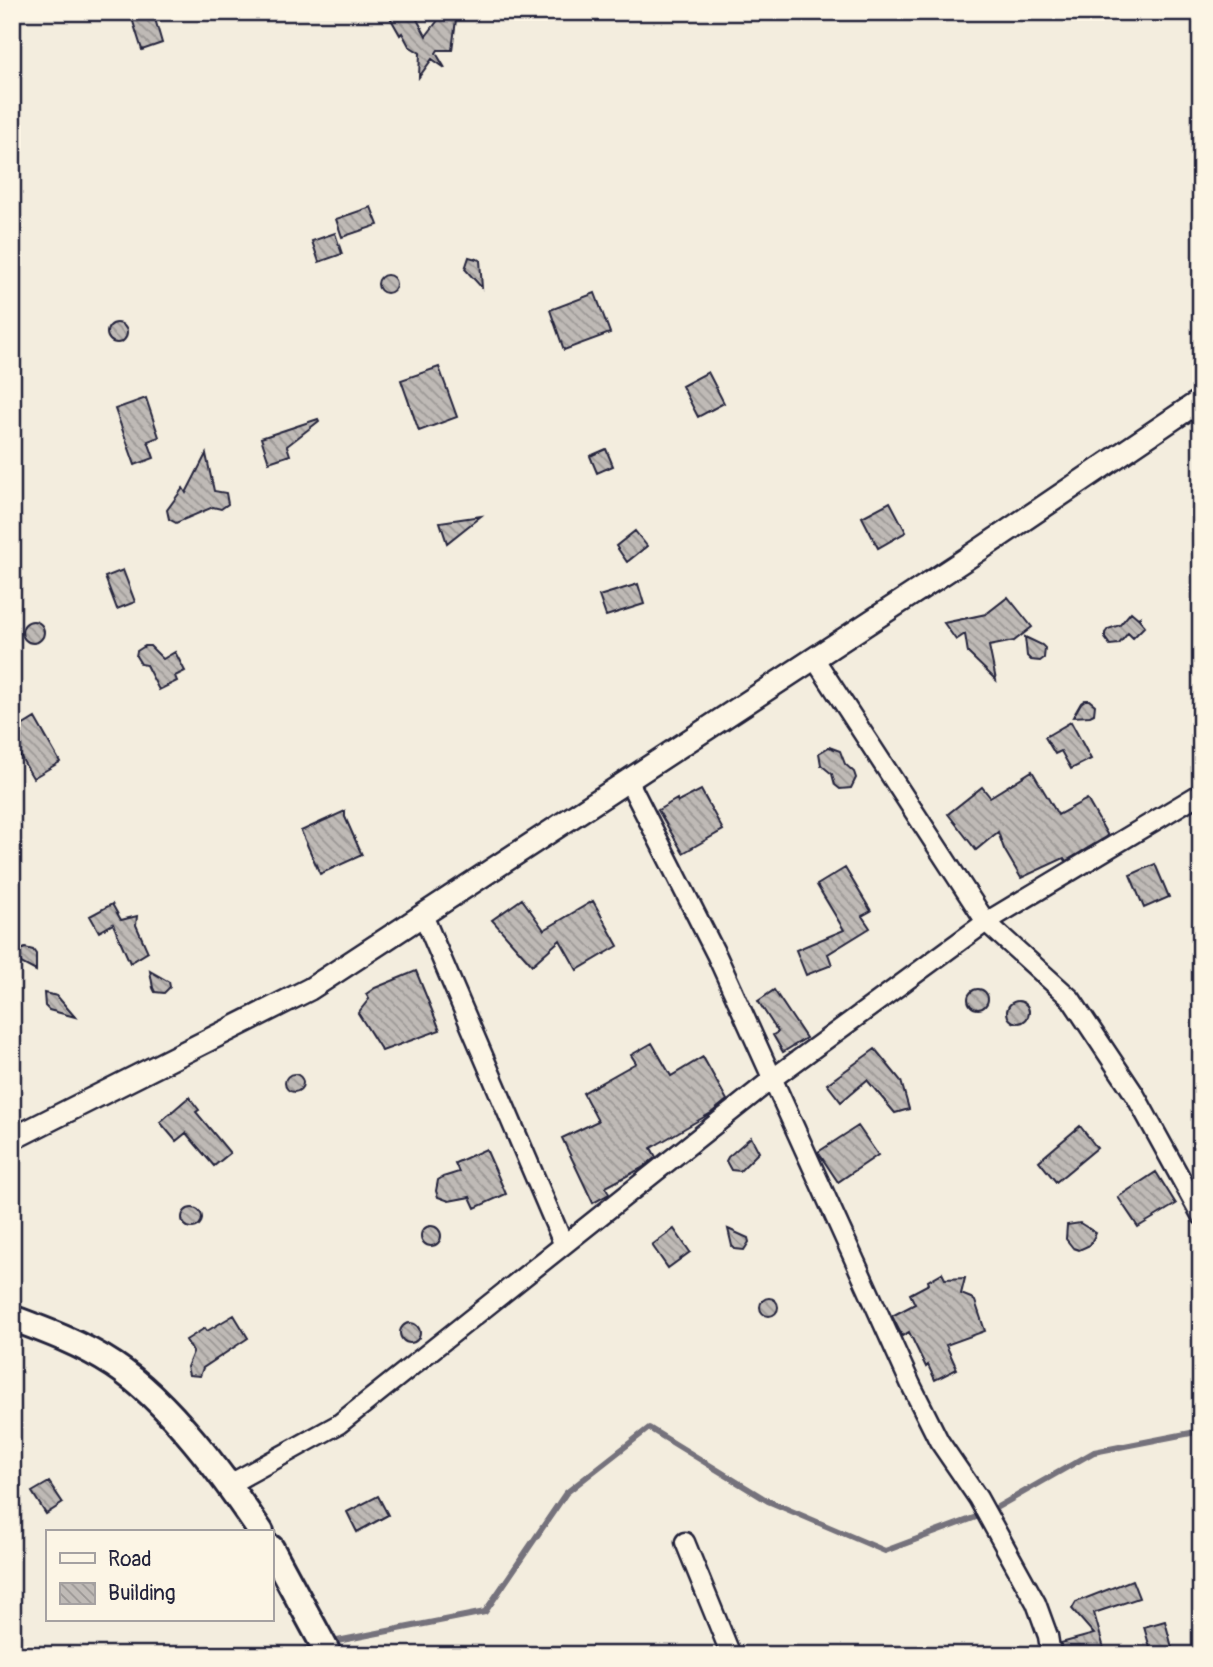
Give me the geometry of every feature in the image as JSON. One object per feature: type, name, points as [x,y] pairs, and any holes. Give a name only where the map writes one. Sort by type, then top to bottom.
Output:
[{"type":"main road","points":[[12,1318],[61,1336],[114,1365],[158,1403],[229,1484],[260,1530]]},
{"type":"main road","points":[[273,1552],[329,1655]]},
{"type":"street","points":[[12,1139],[310,989],[1201,400]]},
{"type":"street","points":[[814,658],[986,922],[1071,999],[1135,1095],[1201,1215]]},
{"type":"street","points":[[628,780],[717,956],[911,1385],[939,1441],[978,1498],[1036,1602],[1048,1636],[1051,1655]]},
{"type":"street","points":[[229,1484],[338,1424],[772,1079],[986,922],[1201,793]]},
{"type":"street","points":[[423,915],[564,1243]]},
{"type":"street","points":[[685,1542],[731,1655]]},
{"type":"building","points":[[130,12],[153,12],[162,43],[142,50]]},
{"type":"building","points":[[387,12],[413,12],[426,36],[442,15],[454,15],[456,20],[452,50],[438,50],[436,53],[445,68],[432,59],[419,77],[420,53],[409,46],[402,33],[400,35]]},
{"type":"building","points":[[371,207],[378,225],[342,237],[336,219]]},
{"type":"building","points":[[335,233],[342,254],[319,262],[312,241]]},
{"type":"building","points":[[469,257],[480,260],[482,288],[465,269]]},
{"type":"building","points":[[383,275],[391,275],[396,284],[394,291],[383,293],[378,288],[378,280]]},
{"type":"building","points":[[595,293],[610,333],[564,350],[550,310]]},
{"type":"building","points":[[117,323],[124,326],[127,333],[124,340],[117,343],[110,340],[107,333],[110,326]]},
{"type":"building","points":[[439,367],[457,417],[419,431],[401,380]]},
{"type":"building","points":[[708,372],[724,403],[698,417],[682,386]]},
{"type":"building","points":[[146,398],[159,437],[148,441],[154,458],[135,465],[115,409]]},
{"type":"building","points":[[318,419],[319,421],[287,446],[290,455],[269,462],[261,438]]},
{"type":"building","points":[[606,449],[613,466],[597,473],[590,456]]},
{"type":"building","points":[[206,454],[214,491],[226,493],[228,504],[221,509],[213,507],[176,523],[169,519],[167,510],[183,488],[186,493]]},
{"type":"building","points":[[890,502],[906,532],[878,548],[862,517]]},
{"type":"building","points":[[481,516],[447,543],[440,522]]},
{"type":"building","points":[[635,531],[647,546],[627,562],[616,546]]},
{"type":"building","points":[[123,570],[135,602],[117,609],[105,577]]},
{"type":"building","points":[[638,584],[644,604],[606,616],[599,596]]},
{"type":"building","points":[[1008,597],[1032,627],[1014,641],[989,646],[996,680],[968,653],[965,634],[956,640],[944,623],[986,614]]},
{"type":"building","points":[[1131,612],[1140,617],[1145,626],[1133,638],[1128,633],[1119,644],[1110,645],[1105,633],[1108,629],[1120,625]]},
{"type":"building","points":[[33,621],[41,624],[44,632],[41,640],[33,643],[25,640],[22,632],[25,624]]},
{"type":"building","points":[[1025,637],[1045,648],[1044,658],[1040,661],[1031,660],[1027,656]]},
{"type":"building","points":[[150,646],[163,659],[175,652],[185,671],[175,676],[177,681],[159,690],[146,665],[141,664],[136,656],[137,651]]},
{"type":"building","points":[[1085,700],[1095,705],[1094,714],[1073,717],[1081,703]]},
{"type":"building","points":[[35,718],[60,762],[33,778],[12,742],[12,732]]},
{"type":"building","points":[[1071,722],[1091,759],[1071,769],[1061,751],[1055,754],[1045,737]]},
{"type":"building","points":[[829,747],[840,751],[845,764],[854,772],[856,778],[851,788],[840,789],[835,785],[832,774],[821,765],[819,753]]},
{"type":"building","points":[[1032,771],[1058,815],[1087,799],[1108,836],[1066,861],[1064,858],[1021,878],[1004,849],[998,832],[976,850],[948,814],[982,787],[990,797]]},
{"type":"building","points":[[701,790],[723,830],[683,853],[658,810]]},
{"type":"building","points":[[345,811],[345,817],[362,855],[320,874],[301,831]]},
{"type":"building","points":[[1155,864],[1169,897],[1144,908],[1130,875]]},
{"type":"building","points":[[845,868],[871,911],[862,916],[870,928],[828,954],[832,965],[806,975],[796,950],[844,930],[817,885]]},
{"type":"building","points":[[522,899],[544,930],[593,901],[618,946],[577,970],[560,940],[532,965],[492,920]]},
{"type":"building","points":[[112,904],[121,920],[137,916],[136,925],[148,952],[130,963],[113,924],[99,932],[90,916]]},
{"type":"building","points":[[25,948],[36,954],[36,971],[21,963],[18,958],[21,950]]},
{"type":"building","points":[[150,971],[169,982],[170,987],[164,993],[155,992]]},
{"type":"building","points":[[416,971],[440,1030],[382,1051],[358,1013],[369,999],[366,994]]},
{"type":"building","points":[[978,989],[985,992],[988,999],[985,1006],[978,1009],[971,1006],[968,999],[971,992]]},
{"type":"building","points":[[774,990],[806,1038],[783,1052],[773,1035],[778,1032],[758,1001]]},
{"type":"building","points":[[44,993],[57,996],[75,1017],[49,1010],[45,1006]]},
{"type":"building","points":[[1018,1001],[1026,1004],[1029,1012],[1026,1020],[1018,1023],[1010,1020],[1007,1012],[1010,1004]]},
{"type":"building","points":[[652,1043],[671,1076],[703,1057],[727,1100],[711,1113],[651,1148],[656,1157],[642,1168],[606,1187],[609,1194],[593,1203],[562,1138],[598,1121],[583,1093],[636,1063],[631,1055]]},
{"type":"building","points":[[875,1049],[901,1081],[909,1109],[895,1113],[867,1080],[841,1102],[827,1084]]},
{"type":"building","points":[[290,1074],[298,1074],[303,1083],[301,1090],[290,1092],[285,1087],[285,1079]]},
{"type":"building","points":[[189,1097],[199,1110],[196,1112],[230,1153],[214,1166],[186,1133],[176,1141],[160,1122]]},
{"type":"building","points":[[858,1126],[878,1155],[838,1182],[818,1152]]},
{"type":"building","points":[[1080,1126],[1097,1148],[1056,1182],[1039,1161]]},
{"type":"building","points":[[751,1137],[759,1152],[740,1171],[731,1170],[726,1161],[728,1157]]},
{"type":"building","points":[[486,1149],[506,1194],[475,1208],[470,1197],[449,1201],[438,1197],[438,1180],[459,1172],[455,1163]]},
{"type":"building","points":[[1156,1172],[1176,1204],[1138,1227],[1118,1197]]},
{"type":"building","points":[[192,1208],[199,1211],[202,1218],[199,1225],[192,1228],[185,1225],[182,1218],[185,1211]]},
{"type":"building","points":[[1080,1223],[1096,1233],[1090,1245],[1079,1250],[1073,1248],[1066,1239],[1067,1225]]},
{"type":"building","points":[[431,1226],[438,1229],[441,1236],[438,1243],[431,1246],[424,1243],[421,1236],[424,1229]]},
{"type":"building","points":[[674,1229],[690,1252],[668,1268],[652,1245]]},
{"type":"building","points":[[728,1229],[748,1238],[749,1242],[744,1250],[732,1246]]},
{"type":"building","points":[[942,1273],[945,1279],[965,1278],[961,1294],[975,1301],[985,1331],[946,1345],[957,1369],[935,1380],[909,1332],[902,1336],[892,1316],[915,1304],[910,1294]]},
{"type":"building","points":[[769,1298],[775,1301],[778,1307],[775,1313],[769,1316],[763,1313],[760,1307],[763,1301]]},
{"type":"building","points":[[234,1315],[248,1338],[203,1368],[200,1376],[189,1375],[187,1367],[193,1352],[186,1340]]},
{"type":"building","points":[[410,1323],[417,1326],[420,1333],[417,1340],[410,1343],[403,1340],[400,1333],[403,1326]]},
{"type":"building","points":[[49,1482],[63,1503],[46,1514],[32,1492]]},
{"type":"building","points":[[378,1496],[388,1515],[357,1532],[347,1512]]},
{"type":"building","points":[[1132,1580],[1139,1598],[1094,1613],[1105,1652],[1096,1655],[1062,1655],[1061,1643],[1094,1634],[1072,1609],[1076,1602]]},
{"type":"building","points":[[1165,1621],[1174,1655],[1152,1655],[1144,1627]]},
{"type":"waterway","points":[[327,1643],[485,1612],[566,1493],[649,1428],[768,1501],[885,1551],[987,1513],[1094,1452],[1201,1431]]},
{"type":"waterway","points":[[285,1655],[317,1646]]}]
